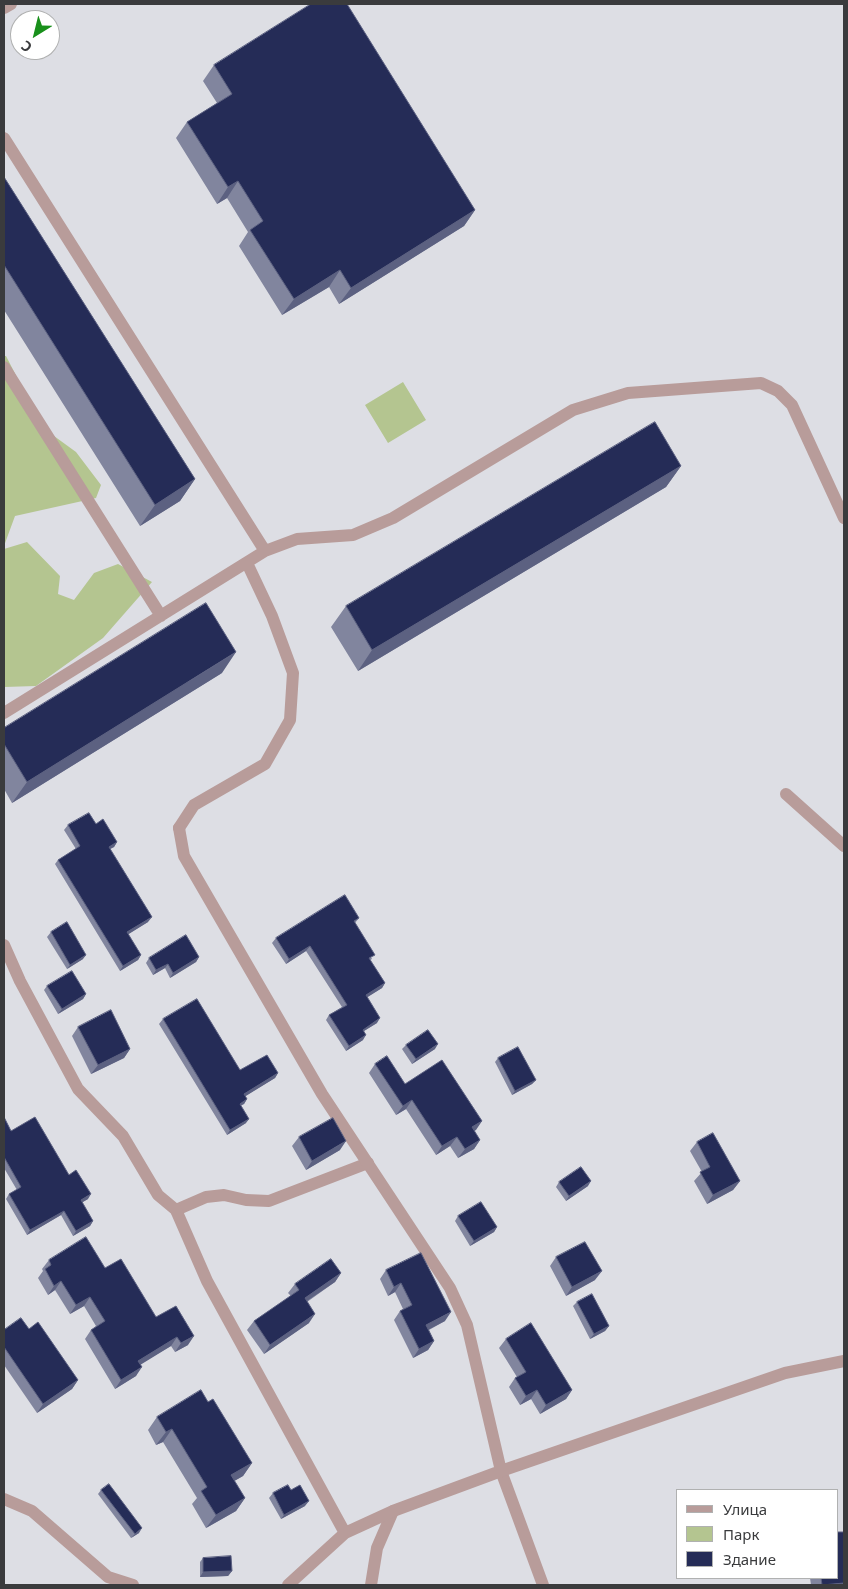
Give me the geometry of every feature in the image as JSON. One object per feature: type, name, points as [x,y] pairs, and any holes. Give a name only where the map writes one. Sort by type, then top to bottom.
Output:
[{"type":"street","points":[[4,8],[11,4]]},
{"type":"street","points":[[5,142],[265,551]]},
{"type":"street","points":[[4,367],[161,616]]},
{"type":"street","points":[[4,713],[265,551],[297,539],[353,535],[393,518],[573,410],[628,394],[761,384],[778,391],[792,405],[844,518]]},
{"type":"street","points":[[247,563],[272,616],[293,673],[290,720],[265,764],[194,805],[179,828],[184,856],[322,1094],[450,1288],[466,1325],[501,1471],[543,1585]]},
{"type":"street","points":[[786,794],[844,846]]},
{"type":"street","points":[[4,945],[20,981],[78,1089],[123,1136],[158,1195],[176,1210],[207,1281],[345,1533]]},
{"type":"street","points":[[176,1210],[206,1197],[224,1195],[246,1200],[269,1200],[368,1163]]},
{"type":"street","points":[[288,1585],[345,1533],[393,1511],[501,1471],[785,1373],[844,1361]]},
{"type":"street","points":[[4,1500],[32,1511],[108,1578],[133,1585]]},
{"type":"street","points":[[371,1585],[377,1548],[393,1511]]},
{"type":"green space","points":[[4,356],[6,356],[43,428],[76,452],[101,485],[96,498],[15,516],[4,546]]},
{"type":"green space","points":[[403,382],[426,420],[388,443],[365,405]]},
{"type":"green space","points":[[27,542],[60,576],[58,594],[74,600],[94,573],[118,564],[152,582],[103,638],[36,686],[4,687],[4,549]]},
{"type":"building","points":[[311,4],[347,4],[475,210],[351,288],[340,270],[294,299],[250,230],[263,221],[238,181],[228,187],[187,122],[232,94],[214,65]]},
{"type":"building","points":[[4,177],[195,479],[155,505],[4,265]]},
{"type":"building","points":[[655,422],[681,466],[372,650],[346,606]]},
{"type":"building","points":[[206,603],[236,652],[27,782],[4,744],[4,728]]},
{"type":"building","points":[[89,813],[96,824],[103,819],[117,842],[109,847],[152,917],[127,932],[141,955],[123,966],[58,860],[80,846],[68,825]]},
{"type":"building","points":[[345,895],[359,918],[354,921],[375,955],[369,958],[385,983],[366,995],[380,1018],[363,1030],[366,1035],[349,1046],[329,1015],[347,1005],[310,946],[289,959],[276,938]]},
{"type":"building","points":[[67,922],[86,955],[70,965],[51,932]]},
{"type":"building","points":[[186,935],[199,957],[173,973],[168,964],[156,970],[149,958]]},
{"type":"building","points":[[72,971],[86,994],[62,1009],[47,986]]},
{"type":"building","points":[[197,999],[240,1070],[267,1055],[278,1073],[244,1094],[247,1099],[240,1104],[249,1119],[230,1130],[163,1019]]},
{"type":"building","points":[[111,1010],[130,1049],[98,1065],[78,1027]]},
{"type":"building","points":[[428,1030],[438,1044],[416,1059],[406,1045]]},
{"type":"building","points":[[518,1047],[536,1080],[515,1091],[498,1058]]},
{"type":"building","points":[[387,1056],[405,1084],[442,1060],[482,1121],[472,1127],[480,1140],[465,1149],[457,1137],[442,1146],[412,1100],[403,1106],[375,1064]]},
{"type":"building","points":[[4,1117],[11,1131],[35,1117],[69,1175],[76,1170],[91,1194],[81,1200],[93,1221],[76,1231],[64,1211],[30,1230],[9,1194],[21,1187],[4,1157]]},
{"type":"building","points":[[333,1118],[346,1141],[312,1161],[299,1137]]},
{"type":"building","points":[[713,1133],[740,1181],[713,1195],[700,1172],[710,1167],[697,1142]]},
{"type":"building","points":[[581,1167],[591,1181],[569,1196],[559,1182]]},
{"type":"building","points":[[481,1202],[497,1227],[474,1241],[458,1216]]},
{"type":"building","points":[[86,1237],[105,1268],[121,1259],[156,1317],[176,1306],[194,1336],[181,1343],[177,1337],[138,1361],[142,1367],[121,1380],[91,1330],[105,1321],[90,1297],[76,1305],[61,1281],[54,1286],[45,1269],[51,1265],[49,1260]]},
{"type":"building","points":[[585,1242],[602,1271],[572,1287],[556,1257]]},
{"type":"building","points":[[421,1253],[451,1312],[426,1325],[434,1341],[419,1349],[400,1311],[412,1305],[401,1283],[394,1287],[386,1270]]},
{"type":"building","points":[[331,1259],[341,1273],[305,1298],[315,1314],[270,1345],[254,1321],[299,1290],[295,1284]]},
{"type":"building","points":[[592,1294],[609,1326],[594,1334],[577,1302]]},
{"type":"building","points":[[21,1318],[29,1329],[38,1322],[78,1380],[43,1404],[4,1347],[4,1330]]},
{"type":"building","points":[[531,1323],[572,1390],[546,1405],[537,1390],[526,1396],[515,1378],[526,1372],[506,1339]]},
{"type":"building","points":[[201,1390],[208,1402],[213,1399],[252,1463],[231,1475],[245,1498],[216,1515],[201,1491],[207,1487],[172,1429],[166,1432],[157,1417]]},
{"type":"building","points":[[109,1484],[142,1528],[135,1534],[101,1490]]},
{"type":"building","points":[[288,1485],[291,1490],[300,1485],[309,1501],[284,1515],[273,1493]]},
{"type":"building","points":[[838,1532],[844,1532],[844,1583],[822,1585],[821,1579],[838,1579]]},
{"type":"building","points":[[231,1556],[232,1571],[203,1572],[203,1558]]}]
